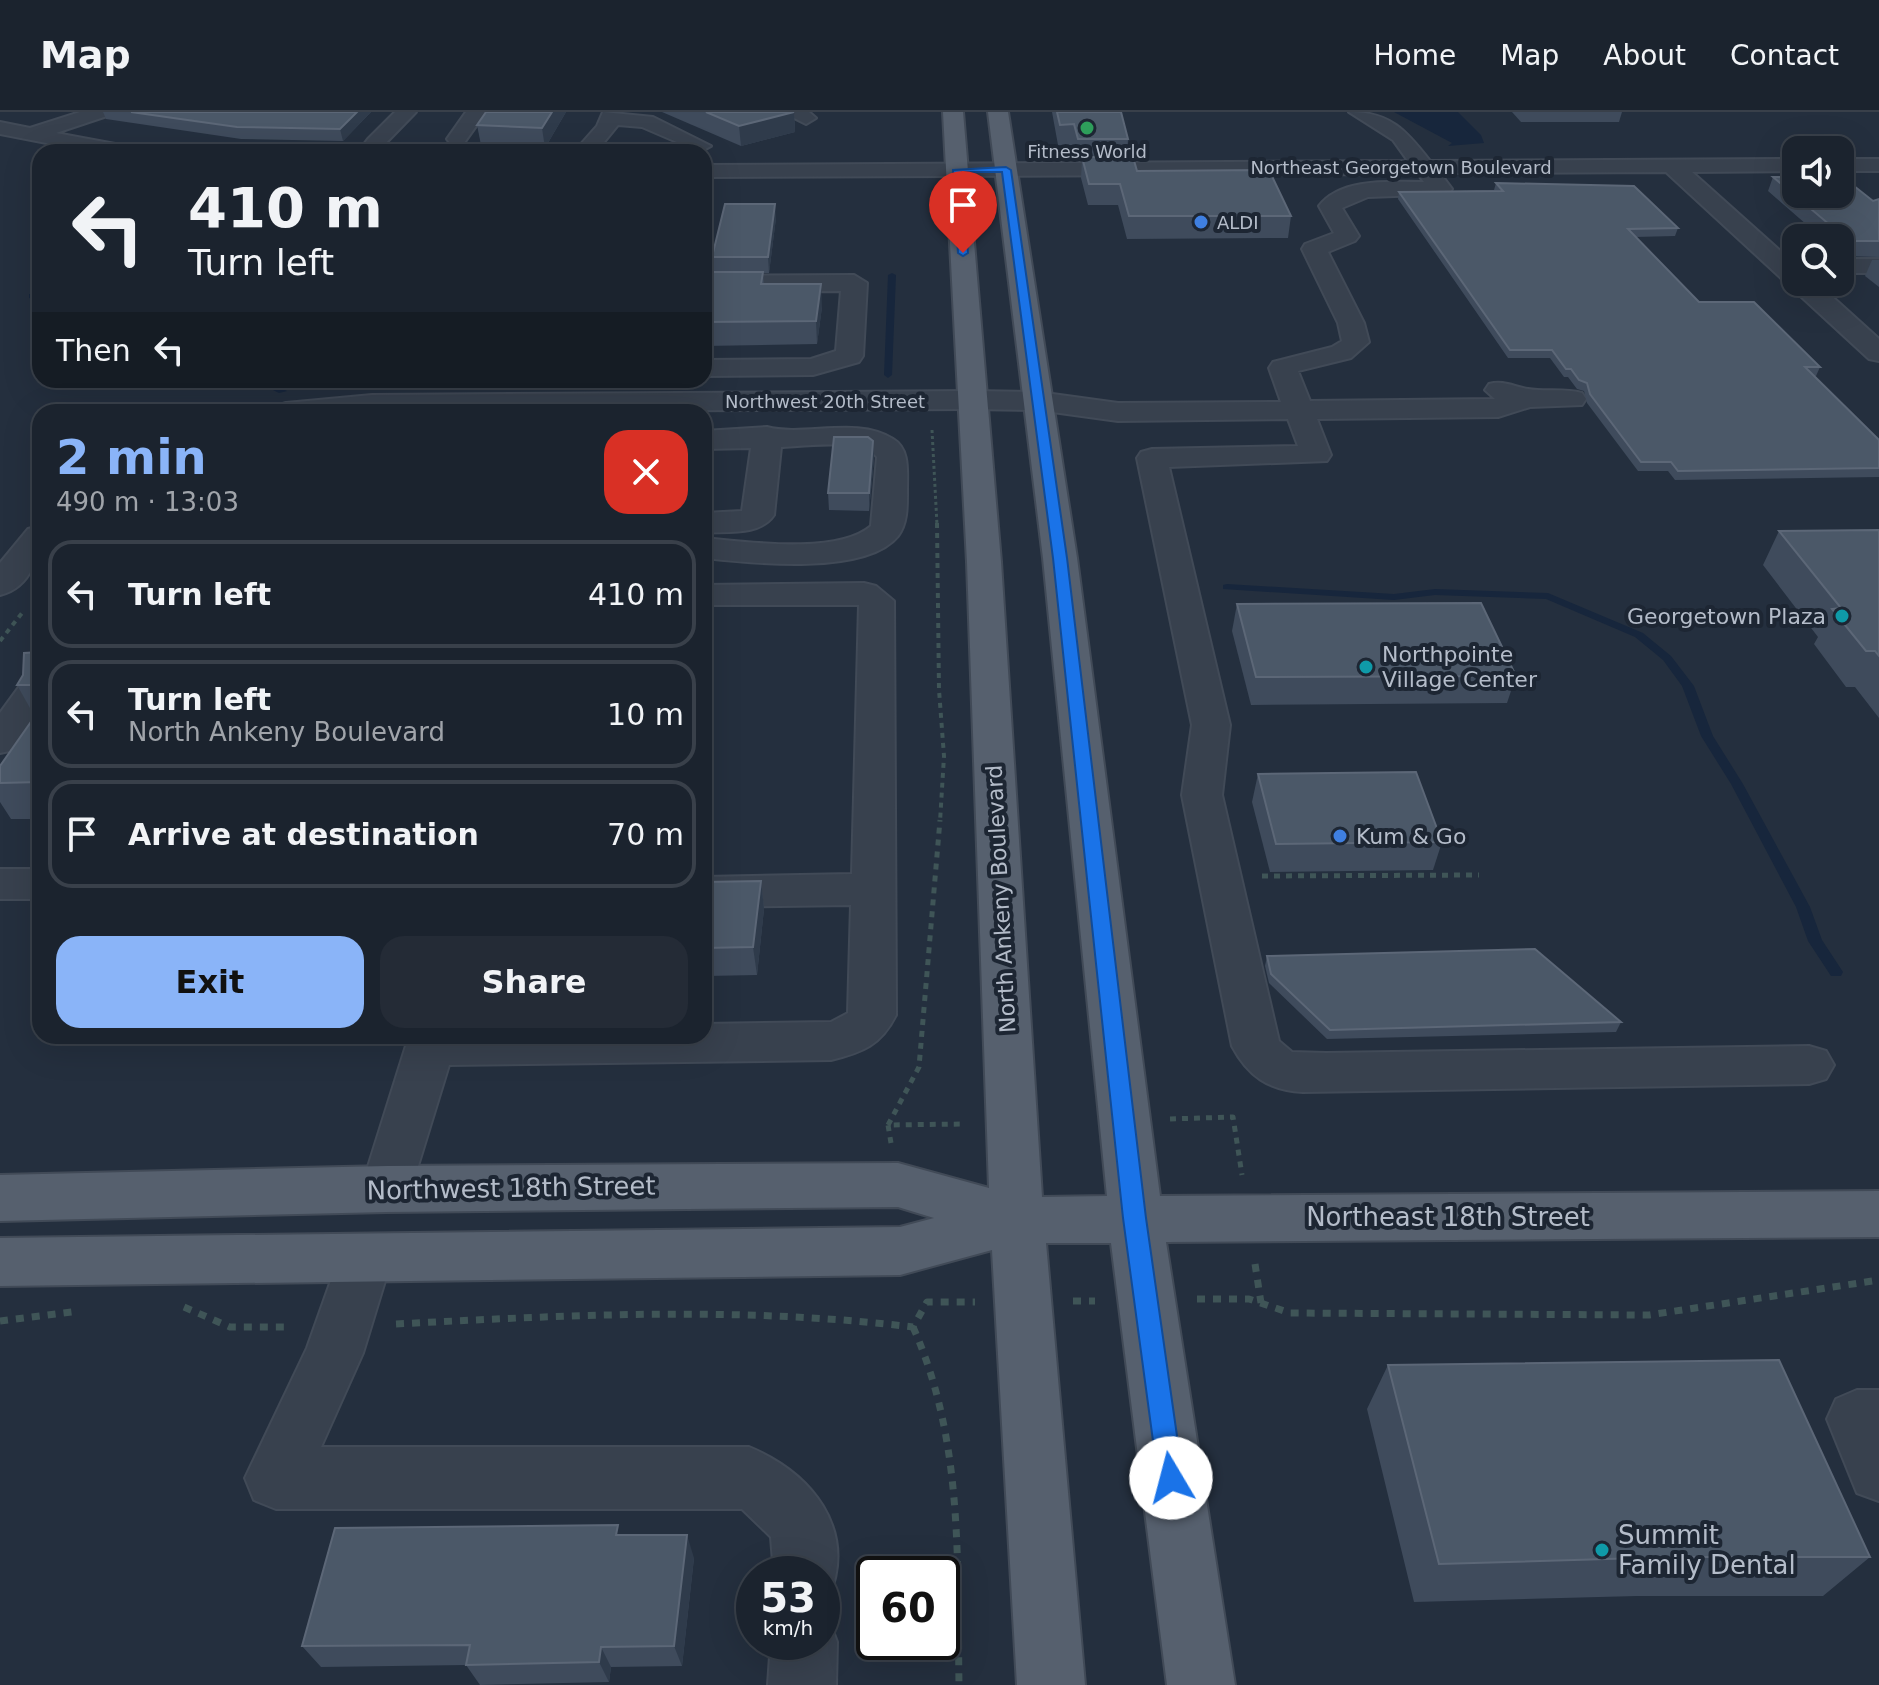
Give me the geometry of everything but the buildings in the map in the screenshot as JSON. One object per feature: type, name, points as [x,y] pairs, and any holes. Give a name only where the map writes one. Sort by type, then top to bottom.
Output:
[{"type":"main road","name":"North Ankeny Boulevard","points":[[953,112],[984,562],[1022,1302],[1051,1685]]},
{"type":"main road","points":[[998,112],[1060,558],[1145,1300],[1201,1685]]},
{"type":"main road","name":"Northwest 18th Street","points":[[0,1198],[387,1189],[898,1185],[1017,1220]]},
{"type":"main road","name":"Northeast 18th Street","points":[[1017,1220],[1879,1214]]},
{"type":"main road","points":[[0,1262],[900,1251],[1017,1220]]},
{"type":"street","points":[[39,136],[100,112]]},
{"type":"street","points":[[0,150],[111,112]]},
{"type":"street","points":[[375,143],[406,112]]},
{"type":"street","points":[[457,139],[476,112]]},
{"type":"street","points":[[1359,112],[1398,134],[1441,189],[1365,192],[1341,197],[1330,206],[1347,236],[1314,249],[1351,323],[1356,342],[1342,352],[1292,362],[1283,368],[1316,455],[1152,458],[1211,725],[1202,795],[1256,1046],[1267,1065],[1282,1071],[1809,1065]]},
{"type":"street","points":[[610,119],[646,121],[697,144]]},
{"type":"street","points":[[591,144],[610,119]]},
{"type":"street","points":[[608,144],[610,119]]},
{"type":"street","points":[[0,128],[82,144]]},
{"type":"street","name":"Northeast Georgetown Boulevard","points":[[712,171],[1782,165]]},
{"type":"street","points":[[1854,165],[1879,165]]},
{"type":"street","points":[[1672,166],[1782,262]]},
{"type":"street","points":[[1854,266],[1879,266]]},
{"type":"street","points":[[712,284],[854,283],[849,356],[813,367],[712,368]]},
{"type":"street","points":[[1818,296],[1879,353]]},
{"type":"street","name":"Northwest 20th Street","points":[[372,404],[580,399],[972,400],[1038,401],[1118,412],[1294,398],[1498,408],[1527,398],[1572,399]]},
{"type":"street","points":[[712,522],[751,520],[758,515],[767,436]]},
{"type":"street","points":[[712,439],[851,436],[883,445],[892,457],[885,532],[860,548],[835,552],[712,548]]},
{"type":"street","points":[[0,585],[32,546]]},
{"type":"street","points":[[712,595],[864,593],[877,601],[872,1015],[867,1027],[851,1037],[831,1041],[712,1041]]},
{"type":"street","points":[[0,741],[32,695]]},
{"type":"street","points":[[0,884],[32,884]]},
{"type":"street","points":[[712,892],[874,889]]},
{"type":"street","points":[[387,1189],[431,1044]]},
{"type":"street","points":[[364,1258],[345,1324],[276,1478],[749,1478],[779,1494],[797,1521],[807,1556]]},
{"type":"street","points":[[1879,1419],[1857,1419],[1879,1471]]},
{"type":"street","points":[[802,1685],[803,1660]]},
{"type":"path","points":[[898,1185],[888,1125],[919,1067],[944,756],[939,690],[939,554],[928,400]]},
{"type":"path","points":[[1220,877],[1479,875]]},
{"type":"path","points":[[1124,1120],[1233,1117],[1261,1303]]},
{"type":"path","points":[[888,1125],[1012,1123]]},
{"type":"path","points":[[913,1247],[927,1302],[913,1327]]},
{"type":"path","points":[[927,1302],[1249,1299],[1290,1313],[1380,1316],[1649,1315],[1879,1280]]},
{"type":"path","points":[[170,1307],[184,1307],[230,1327],[672,1312],[845,1316],[913,1327]]},
{"type":"path","points":[[0,1321],[85,1310]]},
{"type":"path","points":[[913,1327],[924,1347],[940,1398],[952,1452],[959,1685]]},
{"type":"water","points":[[1394,112],[1458,112],[1481,135],[1484,143],[1448,146],[1452,143]]},
{"type":"waterway","points":[[888,375],[892,275]]},
{"type":"waterway","points":[[275,388],[282,391]]},
{"type":"waterway","points":[[1227,587],[1394,597],[1435,592],[1548,596],[1639,635],[1667,658],[1688,686],[1707,736],[1737,784],[1803,907],[1815,941],[1836,972]]},
{"type":"place","name":"Fitness World","points":[[1087,128]]},
{"type":"place","name":"ALDI","points":[[1201,222]]},
{"type":"place","name":"Georgetown Plaza","points":[[1842,616]]},
{"type":"place","name":"Northpointe Village Center","points":[[1366,667]]},
{"type":"place","name":"Kum & Go","points":[[1340,836]]},
{"type":"place","name":"Summit Family Dental","points":[[1602,1550]]},
{"type":"route","points":[[963,253],[958,170],[1006,170],[1060,558],[1135,1218],[1171,1478]]}]
